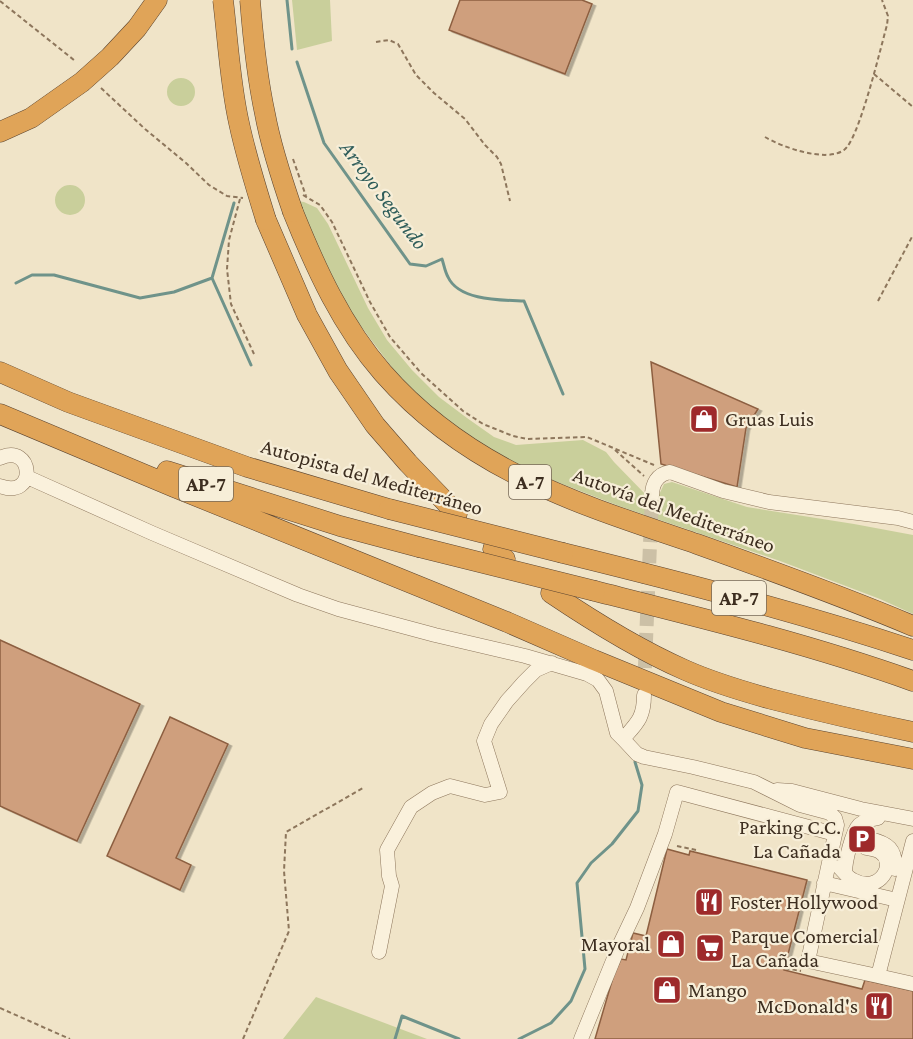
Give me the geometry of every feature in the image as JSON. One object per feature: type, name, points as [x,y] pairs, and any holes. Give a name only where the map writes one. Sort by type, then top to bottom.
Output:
[{"type":"highway","points":[[0,132],[31,118],[82,82],[137,28],[157,0]]},
{"type":"highway","points":[[223,0],[239,122],[255,186],[266,220],[308,315],[338,371],[375,425],[457,514]]},
{"type":"highway","name":"Autovía del Mediterráneo","points":[[250,0],[265,117],[281,178],[293,212],[320,276],[340,313],[383,372],[409,400],[434,423],[491,462],[532,483],[604,512],[876,610],[913,626]]},
{"type":"highway","name":"Autopista del Mediterráneo","points":[[0,372],[68,402],[247,467],[389,509],[690,584],[813,618],[913,650]]},
{"type":"highway","name":"AP-7","points":[[0,405],[114,452],[188,479],[340,526],[702,618],[808,647],[913,681]]},
{"type":"highway","points":[[0,414],[185,492],[496,617],[721,712],[805,738],[913,759]]},
{"type":"highway","points":[[551,593],[634,646],[687,671],[742,691],[801,707],[913,732]]},
{"type":"highway","points":[[594,622],[616,646],[669,675],[710,693],[803,725],[913,748]]},
{"type":"street","points":[[0,458],[8,454],[16,455],[27,466],[27,477],[18,488],[11,490],[0,486]]},
{"type":"street","points":[[652,494],[657,479],[662,474],[670,472],[723,491],[769,502],[898,518],[913,522]]},
{"type":"street","points":[[27,477],[298,595],[338,609],[435,635],[552,663],[587,674],[598,680],[606,691],[617,732],[637,754],[754,782],[804,806],[832,814],[837,822],[834,874],[808,961],[913,984]]},
{"type":"street","points":[[379,952],[392,886],[387,850],[411,807],[432,793],[450,786],[485,795],[500,792],[484,741],[491,724],[507,701],[536,670],[552,663]]},
{"type":"street","points":[[623,740],[640,719],[644,709],[644,695]]},
{"type":"street","points":[[754,782],[768,780],[781,783],[889,809],[895,815]]},
{"type":"street","points":[[774,792],[792,791],[878,818]]},
{"type":"street","points":[[581,1039],[637,908],[665,834],[677,792],[835,834]]},
{"type":"street","points":[[848,808],[913,819]]},
{"type":"street","points":[[835,834],[840,829],[848,808]]},
{"type":"street","points":[[834,874],[845,867],[848,808]]},
{"type":"street","points":[[847,850],[859,825],[868,820],[913,819]]},
{"type":"street","points":[[871,842],[913,841],[878,976]]},
{"type":"street","points":[[834,874],[869,885],[882,878],[886,868],[885,858],[871,842]]},
{"type":"street","points":[[863,892],[882,890],[893,877],[895,868],[892,850],[885,843],[871,842]]},
{"type":"street","points":[[834,874],[863,892],[897,900]]},
{"type":"path","points":[[765,137],[778,145],[805,152],[828,155],[845,150],[854,135],[887,25],[888,16],[882,0]]},
{"type":"path","points":[[0,1],[74,60]]},
{"type":"path","points":[[376,42],[389,40],[398,44],[416,75],[462,117],[497,157],[501,164],[510,201]]},
{"type":"path","points":[[874,74],[913,107]]},
{"type":"path","points":[[101,88],[209,185],[227,196],[252,197]]},
{"type":"path","points":[[301,194],[320,205],[332,222],[370,302],[390,337],[416,368],[463,411],[489,427],[518,438],[587,437],[670,472]]},
{"type":"path","points":[[240,198],[229,240],[227,269],[231,304],[254,354]]},
{"type":"path","points":[[878,301],[913,235]]},
{"type":"path","points":[[610,447],[645,476],[652,494]]},
{"type":"path","points":[[243,1039],[289,931],[284,871],[286,832],[363,788]]},
{"type":"path","points":[[677,846],[696,850]]},
{"type":"path","points":[[785,968],[799,971]]},
{"type":"path","points":[[0,1008],[70,1039]]},
{"type":"green space","points":[[292,0],[330,0],[332,41],[297,50]]},
{"type":"green space","points":[[181,78],[191,82],[195,92],[191,102],[181,106],[171,102],[167,92],[171,82]]},
{"type":"green space","points":[[70,185],[81,189],[85,200],[81,211],[70,215],[59,211],[55,200],[59,189]]},
{"type":"green space","points":[[296,201],[317,208],[328,224],[368,308],[387,340],[412,370],[439,397],[494,437],[516,445],[583,440],[606,452],[648,497],[658,497],[664,484],[672,482],[747,507],[913,535],[913,614],[780,561],[619,506],[557,482],[503,458],[466,435],[427,405],[397,374],[347,307],[327,270]]},
{"type":"green space","points":[[316,997],[427,1039],[283,1039]]},
{"type":"building","points":[[460,0],[582,0],[592,4],[565,74],[449,30]]},
{"type":"building","name":"Gruas Luis","points":[[651,362],[758,409],[746,428],[737,487],[661,464]]},
{"type":"building","points":[[0,640],[140,704],[77,841],[0,806]]},
{"type":"building","points":[[170,717],[228,744],[176,858],[191,865],[180,890],[107,856]]},
{"type":"building","name":"Parque Comercial La Cañada","points":[[667,849],[689,855],[690,851],[807,880],[784,970],[862,989],[865,980],[913,991],[913,1039],[595,1039],[614,974],[621,959],[626,960],[633,933],[646,936]]},
{"type":"waterway","name":"Arroyo Segundo","points":[[287,0],[292,49]]},
{"type":"waterway","name":"Arroyo Segundo","points":[[297,62],[324,143],[410,264],[426,266],[442,259],[448,277],[461,291],[482,298],[524,301],[563,394]]},
{"type":"waterway","points":[[16,283],[32,275],[54,275],[140,298],[174,292],[212,278],[234,203]]},
{"type":"waterway","points":[[212,278],[251,365]]},
{"type":"waterway","name":"Arroyo Segundo","points":[[519,1039],[551,1023],[571,1001],[585,969],[577,883],[591,863],[612,844],[638,811],[642,785],[635,762]]},
{"type":"waterway","name":"Arroyo Segundo","points":[[395,1039],[402,1016],[459,1039]]},
{"type":"tunnel","points":[[644,689],[652,496]]},
{"type":"place","name":"Gruas Luis","points":[[704,419]]},
{"type":"place","name":"Parking C.C. La Cañada","points":[[862,839]]},
{"type":"place","name":"Foster Hollywood","points":[[709,902]]},
{"type":"place","name":"Mayoral","points":[[671,944]]},
{"type":"place","name":"Parque Comercial La Cañada","points":[[710,948]]},
{"type":"place","name":"Mango","points":[[667,990]]},
{"type":"place","name":"McDonald's","points":[[879,1006]]}]
